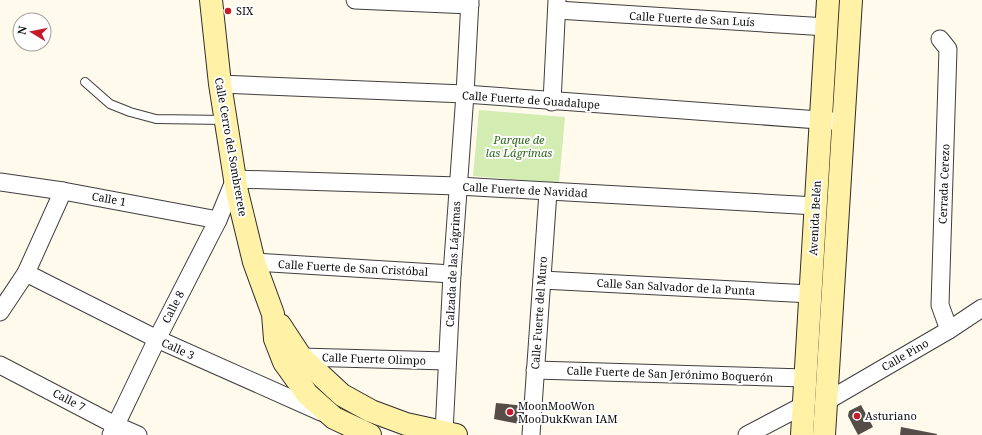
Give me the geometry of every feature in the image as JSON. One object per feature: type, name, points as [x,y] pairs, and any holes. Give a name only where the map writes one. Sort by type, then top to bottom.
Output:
[{"type":"main road","name":"Calle Cerro del Sombrerete","points":[[210,0],[220,84],[236,192],[254,262],[273,314],[301,357],[342,395],[370,411],[406,424],[450,434]]},
{"type":"main road","name":"Avenida Belén","points":[[812,433],[817,389],[832,121],[827,27],[828,0]]},
{"type":"main road","name":"Avenida Belén","points":[[812,433],[804,405],[817,389],[811,294],[816,206],[832,121],[851,0]]},
{"type":"main road","name":"Calle Cerro del Sombrerete","points":[[273,314],[276,339],[284,362],[307,394],[334,418],[370,435]]},
{"type":"street","points":[[355,0],[470,2]]},
{"type":"street","name":"Calzada de las Lágrimas","points":[[450,434],[447,361],[470,2]]},
{"type":"street","points":[[552,102],[557,5]]},
{"type":"street","name":"Calle Fuerte de San Luís","points":[[557,5],[827,27]]},
{"type":"street","name":"Cerrada Cerezo","points":[[940,39],[948,49],[940,305],[949,330]]},
{"type":"street","name":"Calle Fuerte de Guadalupe","points":[[220,84],[465,94],[552,102],[832,121]]},
{"type":"street","name":"Calle Fuerte de Navidad","points":[[235,179],[458,186],[816,206]]},
{"type":"street","name":"Calle 8","points":[[113,430],[157,339],[218,220],[235,179]]},
{"type":"street","name":"Calle 1","points":[[0,182],[63,191],[218,220]]},
{"type":"street","points":[[0,312],[26,273],[63,191]]},
{"type":"street","name":"Calle Fuerte del Muro","points":[[531,435],[548,192]]},
{"type":"street","name":"Calle Fuerte de San Cristóbal","points":[[254,262],[452,274]]},
{"type":"street","name":"Calle 3","points":[[26,273],[157,339],[334,418]]},
{"type":"street","name":"Calle San Salvador de la Punta","points":[[542,280],[811,294]]},
{"type":"street","name":"Calle Pino","points":[[817,389],[949,330],[982,308]]},
{"type":"street","name":"Calle Fuerte Olimpo","points":[[301,357],[447,361]]},
{"type":"street","name":"Calle 7","points":[[0,365],[113,430],[138,435]]},
{"type":"street","name":"Calle Fuerte de San Jerónimo Boquerón","points":[[535,370],[817,389]]},
{"type":"street","points":[[747,435],[804,405]]},
{"type":"lane","points":[[832,121],[835,0]]},
{"type":"lane","points":[[812,433],[832,121],[843,0]]},
{"type":"lane","points":[[85,82],[110,104],[156,120],[226,120]]},
{"type":"green space","name":"Parque de las Lágrimas","points":[[479,110],[565,117],[559,183],[473,176]]},
{"type":"building","name":"MoonMooWon MooDukKwan IAM","points":[[496,403],[527,406],[524,425],[494,419]]},
{"type":"building","points":[[861,405],[873,427],[858,435],[848,416],[849,411]]},
{"type":"building","points":[[901,427],[937,434],[937,435],[900,435]]},
{"type":"place","name":"SIX","points":[[228,11]]},
{"type":"place","name":"MoonMooWon MooDukKwan IAM","points":[[510,412]]},
{"type":"place","name":"Asturiano","points":[[857,416]]}]
